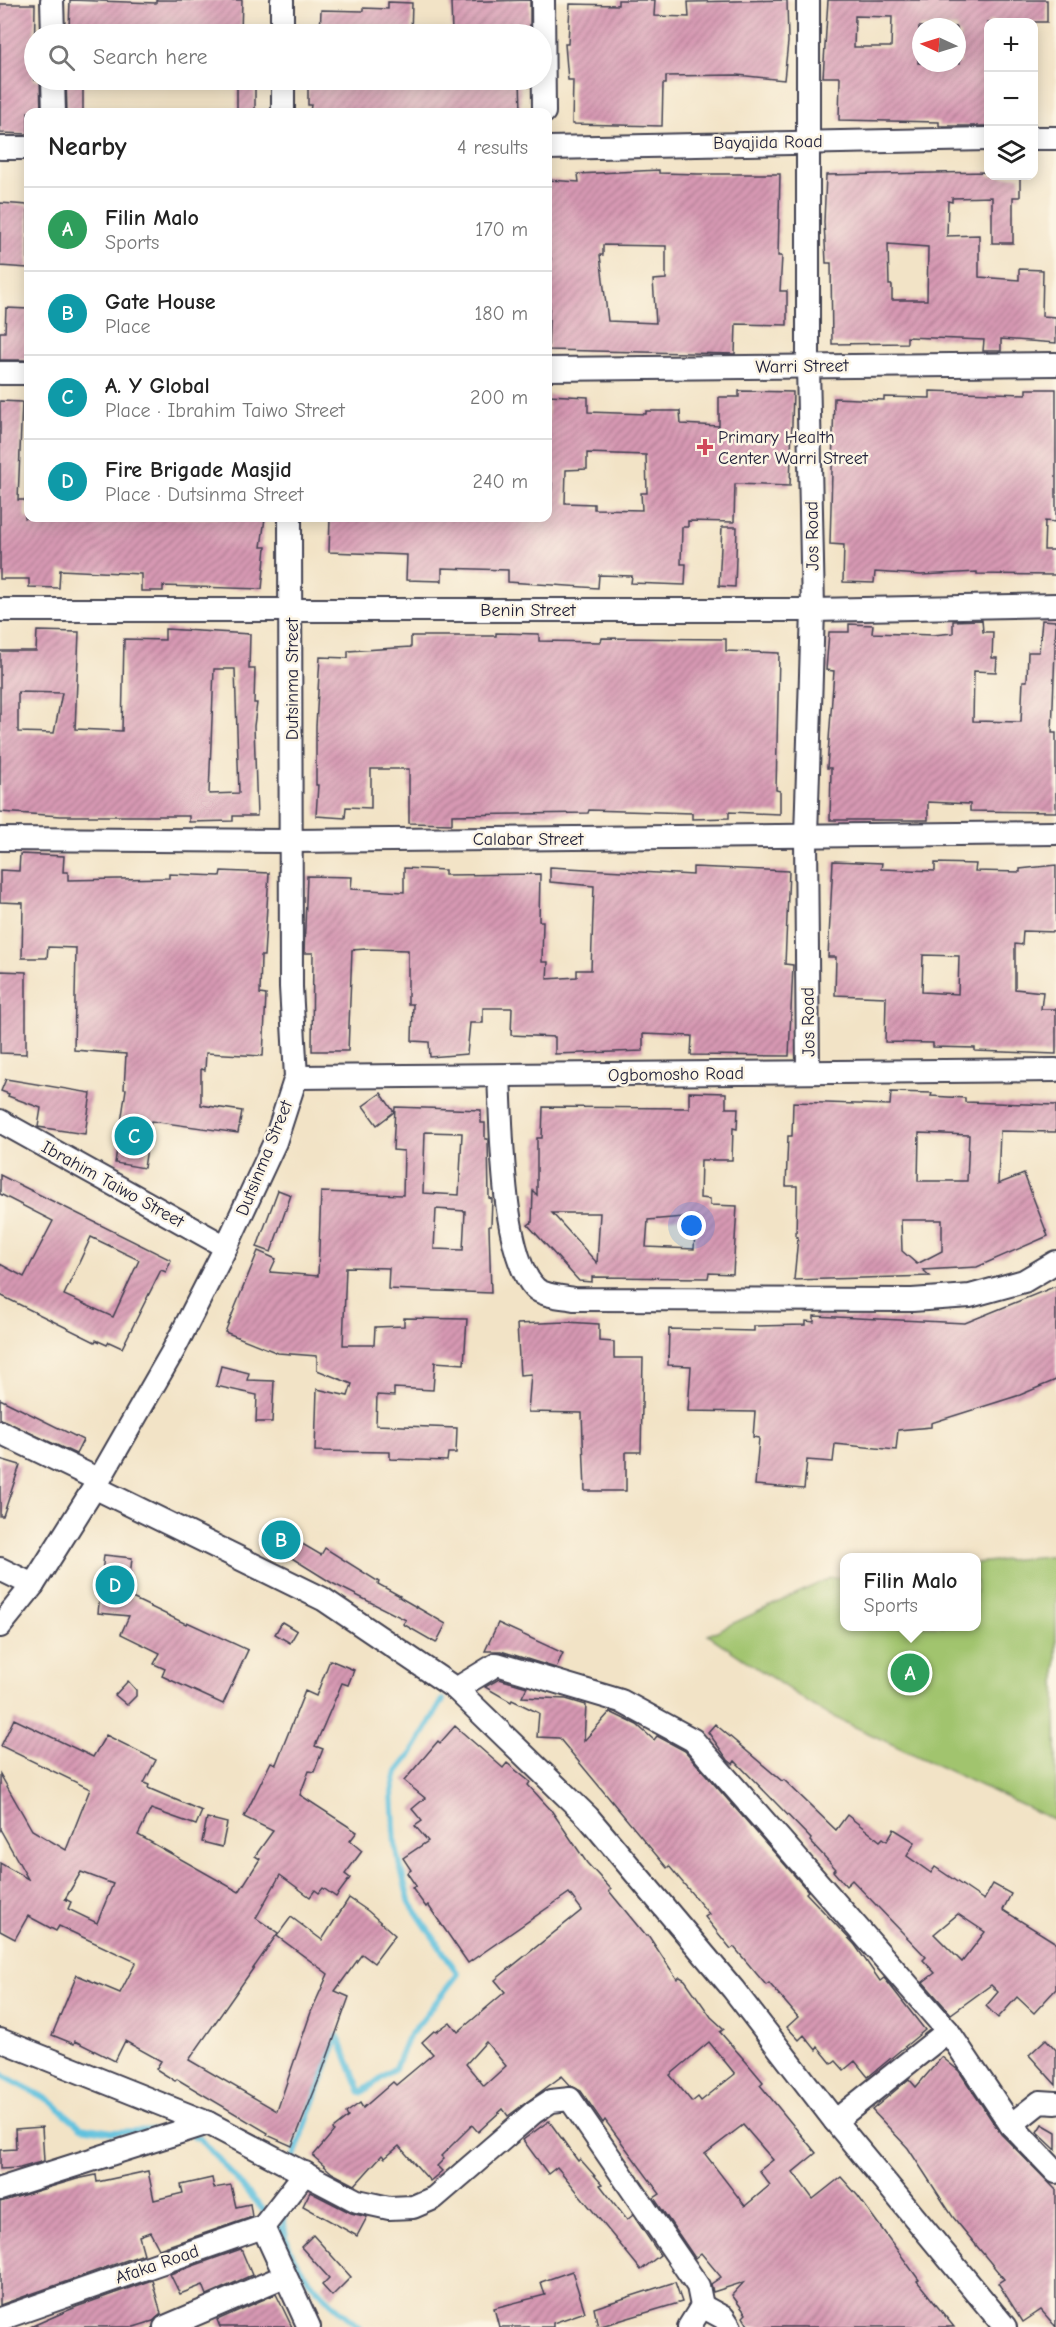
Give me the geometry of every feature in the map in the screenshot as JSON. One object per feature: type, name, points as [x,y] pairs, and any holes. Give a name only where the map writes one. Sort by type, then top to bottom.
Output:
[{"type":"street","points":[[52,0],[53,24]]},
{"type":"street","points":[[282,0],[282,24]]},
{"type":"street","points":[[543,0],[543,24]]},
{"type":"street","name":"Jos Road","points":[[808,0],[808,365],[813,609],[806,836],[808,1071]]},
{"type":"street","points":[[53,90],[54,108]]},
{"type":"street","points":[[283,90],[283,108]]},
{"type":"street","points":[[544,90],[544,108]]},
{"type":"street","points":[[1038,138],[1056,138]]},
{"type":"street","name":"Bayajida Road","points":[[552,148],[984,139]]},
{"type":"street","points":[[0,148],[24,148]]},
{"type":"street","name":"Warri Street","points":[[552,369],[1056,364]]},
{"type":"street","points":[[0,373],[24,373]]},
{"type":"street","name":"Dutsinma Street","points":[[0,1626],[33,1585],[96,1484],[173,1351],[226,1247],[275,1142],[297,1077],[291,987],[290,522]]},
{"type":"street","name":"Benin Street","points":[[0,610],[813,609],[1056,605]]},
{"type":"street","name":"Calabar Street","points":[[0,839],[291,841],[1056,833]]},
{"type":"street","name":"Ogbomosho Road","points":[[297,1077],[498,1077],[808,1071],[1056,1070]]},
{"type":"street","points":[[498,1077],[508,1210],[514,1246],[526,1277],[537,1290],[574,1299],[924,1299],[981,1293],[1024,1281],[1056,1262]]},
{"type":"street","name":"Ibrahim Taiwo Street","points":[[0,1121],[226,1247]]},
{"type":"street","points":[[0,1432],[96,1484],[323,1599],[456,1689],[588,1817],[733,1989],[835,2121],[1005,2327]]},
{"type":"street","points":[[0,1569],[33,1585]]},
{"type":"street","points":[[456,1689],[497,1664],[621,1701],[693,1740],[948,2031],[1011,2125],[1056,2172]]},
{"type":"street","points":[[835,2121],[948,2031]]},
{"type":"street","points":[[0,2040],[190,2129],[278,2159],[357,2201],[389,2208],[412,2207],[434,2198],[534,2112],[551,2101],[570,2099],[698,2286],[702,2306],[689,2327]]},
{"type":"street","points":[[1011,2125],[1040,2102],[1056,2103]]},
{"type":"street","points":[[0,2189],[190,2129]]},
{"type":"street","points":[[305,2173],[262,2227],[309,2327]]},
{"type":"street","name":"Afaka Road","points":[[0,2319],[262,2227]]},
{"type":"street","points":[[165,2327],[285,2276]]},
{"type":"street","points":[[702,2306],[724,2318],[730,2327]]},
{"type":"green space","points":[[1056,1555],[1056,1821],[821,1711],[708,1635],[830,1578],[840,1577],[840,1631],[981,1631],[981,1562]]},
{"type":"building","points":[[70,0],[156,3],[156,0],[242,0],[241,24],[69,24]]},
{"type":"building","points":[[530,0],[530,24],[452,24],[451,2]]},
{"type":"building","points":[[618,0],[655,0],[654,16],[689,17],[688,2],[787,0],[788,42],[784,80],[737,75],[666,76],[666,84],[663,84],[662,126],[572,124],[573,80],[568,80],[565,44],[568,44],[570,4],[618,5]]},
{"type":"building","points":[[828,0],[1047,0],[1047,22],[1038,22],[1038,18],[984,18],[984,126],[939,126],[939,122],[839,120],[840,77],[823,77]],"holes":[[[855,16],[892,17],[891,47],[854,47]]]},
{"type":"building","points":[[388,2],[412,3],[411,24],[320,24],[321,10],[388,9]]},
{"type":"building","points":[[0,4],[35,4],[35,24],[24,24],[24,90],[40,90],[41,108],[24,108],[24,134],[0,133]]},
{"type":"building","points":[[66,90],[83,90],[83,108],[67,108]]},
{"type":"building","points":[[237,90],[255,90],[255,108],[237,108]]},
{"type":"building","points":[[308,90],[520,90],[521,108],[311,108],[311,105],[308,105]]},
{"type":"building","points":[[659,170],[659,173],[780,174],[778,256],[782,256],[780,291],[787,291],[787,325],[736,324],[735,354],[552,350],[552,180],[579,182],[578,174]],"holes":[[[603,245],[666,246],[666,279],[653,280],[656,323],[608,321],[600,255],[603,255]]]},
{"type":"building","points":[[984,172],[984,180],[1020,180],[1020,197],[1013,197],[1013,243],[992,243],[992,197],[952,198],[952,202],[948,201],[947,236],[979,235],[979,277],[1019,280],[1019,269],[1043,270],[1042,316],[1056,317],[1056,343],[1001,339],[1001,351],[983,351],[984,340],[907,337],[907,343],[832,344],[831,263],[826,263],[824,222],[826,175]],"holes":[[[888,244],[928,247],[927,300],[892,300],[892,285],[889,285]]]},
{"type":"building","points":[[0,203],[24,205],[24,268],[0,266]]},
{"type":"building","points":[[6,308],[24,309],[24,360],[0,360],[0,332],[5,332]]},
{"type":"building","points":[[1026,389],[1056,389],[1056,522],[1045,521],[1044,550],[1056,550],[1056,575],[977,574],[977,572],[921,575],[875,572],[874,583],[843,582],[844,545],[830,544],[834,398],[884,400],[884,397],[930,398],[930,391],[1026,394]]},
{"type":"building","points":[[739,391],[793,392],[790,486],[735,484],[734,522],[688,521],[688,527],[682,527],[681,564],[686,564],[685,585],[631,583],[632,576],[599,575],[598,588],[508,582],[508,570],[442,568],[442,581],[406,580],[407,555],[329,552],[330,522],[552,522],[552,395],[588,397],[588,412],[646,414],[646,411],[680,411],[681,424],[719,426],[719,397],[739,397]],"holes":[[[587,453],[646,455],[647,493],[641,493],[642,510],[594,509],[594,504],[565,503],[566,470],[587,469]]]},
{"type":"building","points":[[0,401],[22,402],[18,500],[24,500],[24,522],[264,522],[261,547],[266,547],[262,589],[163,586],[163,591],[141,591],[141,574],[60,570],[59,588],[29,587],[29,579],[0,579]]},
{"type":"building","points":[[722,527],[737,527],[735,587],[719,586]]},
{"type":"building","points":[[982,620],[983,632],[993,632],[992,658],[997,658],[996,672],[974,671],[973,721],[1021,722],[1023,681],[1027,681],[1028,652],[1039,652],[1042,620],[1056,621],[1052,733],[1056,733],[1056,812],[970,811],[970,804],[928,802],[928,820],[830,820],[831,768],[827,768],[834,671],[826,670],[829,632],[849,632],[849,624],[873,625],[872,633],[933,635],[953,633],[953,621]]},
{"type":"building","points":[[165,629],[250,634],[249,669],[255,669],[254,703],[257,703],[254,726],[257,816],[233,816],[233,821],[189,822],[189,816],[61,816],[0,812],[0,651],[36,651],[37,631],[79,632],[75,729],[122,731],[124,639],[165,640]],"holes":[[[214,669],[235,669],[239,793],[209,794]],[[18,692],[62,693],[54,733],[18,732]]]},
{"type":"building","points":[[496,633],[539,634],[539,641],[601,642],[602,638],[726,639],[726,651],[779,653],[776,790],[780,791],[780,814],[729,812],[729,818],[692,819],[692,813],[589,810],[588,813],[452,815],[452,824],[409,823],[409,769],[371,769],[371,808],[346,807],[345,818],[316,816],[318,785],[316,785],[316,726],[320,657],[348,658],[348,651],[411,647],[411,636],[496,636]]},
{"type":"building","points":[[20,854],[64,856],[63,872],[68,872],[68,880],[169,878],[169,874],[220,876],[221,871],[269,873],[264,956],[261,956],[260,994],[266,995],[263,1056],[206,1053],[205,1070],[201,1069],[201,1105],[242,1111],[238,1133],[151,1121],[144,1168],[115,1163],[126,1089],[124,1089],[126,1054],[74,1050],[76,948],[48,947],[47,958],[22,958],[23,903],[0,902],[0,870],[19,871]]},
{"type":"building","points":[[833,861],[882,863],[881,869],[935,871],[935,863],[976,864],[975,871],[1020,872],[1020,869],[1056,865],[1056,932],[1023,931],[1022,945],[1015,944],[1015,989],[1043,992],[1041,1009],[1056,1009],[1056,1054],[975,1051],[975,1048],[933,1047],[933,1043],[885,1042],[886,997],[835,995],[836,957],[828,957]],"holes":[[[923,955],[959,956],[958,994],[922,992]]]},
{"type":"building","points":[[550,867],[693,875],[693,867],[789,871],[785,964],[793,965],[789,1056],[691,1055],[692,1036],[643,1034],[643,1051],[555,1054],[555,1037],[511,1035],[512,1008],[483,1008],[483,1023],[470,1023],[467,1054],[430,1057],[429,1042],[412,1041],[413,1004],[408,1004],[408,950],[366,949],[352,950],[348,1051],[312,1051],[313,953],[304,953],[307,876],[352,877],[351,889],[404,892],[404,868],[445,870],[445,875],[540,874],[539,921],[543,921],[542,962],[548,962],[547,979],[577,977],[577,970],[591,970],[594,886],[550,882]]},
{"type":"building","points":[[0,971],[26,972],[26,1054],[0,1053]]},
{"type":"building","points":[[6,1079],[91,1093],[85,1134],[38,1127],[41,1108],[8,1096],[9,1094],[1,1091]]},
{"type":"building","points":[[689,1092],[726,1093],[726,1108],[738,1108],[737,1129],[733,1128],[732,1160],[701,1160],[700,1198],[710,1199],[710,1205],[737,1206],[733,1274],[709,1273],[708,1278],[592,1277],[592,1282],[579,1281],[528,1225],[532,1222],[533,1191],[537,1195],[537,1138],[542,1138],[543,1107],[689,1108]],"holes":[[[552,1213],[600,1213],[597,1263]],[[696,1216],[694,1249],[646,1247],[648,1220]]]},
{"type":"building","points":[[891,1092],[932,1093],[931,1096],[965,1098],[965,1102],[1056,1105],[1056,1132],[1000,1131],[998,1184],[1024,1174],[1048,1236],[977,1267],[923,1270],[930,1276],[794,1280],[798,1237],[796,1237],[797,1186],[786,1186],[788,1136],[792,1136],[793,1102],[890,1105]],"holes":[[[919,1133],[969,1135],[967,1181],[918,1181]],[[901,1220],[942,1220],[942,1251],[917,1264],[902,1251]]]},
{"type":"building","points":[[381,1093],[394,1112],[377,1125],[363,1106]]},
{"type":"building","points":[[395,1107],[481,1110],[481,1123],[485,1123],[485,1139],[488,1139],[489,1198],[492,1199],[491,1226],[489,1226],[491,1293],[388,1289],[389,1268],[346,1267],[343,1345],[374,1345],[375,1327],[404,1326],[404,1318],[467,1319],[464,1364],[435,1362],[433,1390],[394,1388],[394,1396],[377,1395],[376,1425],[457,1428],[456,1453],[448,1453],[447,1461],[390,1459],[390,1452],[315,1451],[317,1389],[348,1396],[352,1384],[317,1370],[317,1356],[278,1353],[225,1332],[258,1251],[276,1259],[270,1272],[318,1276],[321,1192],[403,1195],[404,1151],[393,1150]],"holes":[[[425,1132],[462,1133],[459,1195],[423,1193]],[[436,1209],[465,1211],[463,1250],[434,1249]]]},
{"type":"building","points":[[0,1175],[171,1260],[166,1272],[161,1270],[122,1348],[109,1342],[107,1345],[96,1340],[95,1342],[0,1295],[0,1264],[24,1277],[53,1221],[0,1194]],"holes":[[[91,1237],[139,1260],[113,1317],[64,1295]]]},
{"type":"building","points":[[278,1190],[291,1195],[271,1252],[257,1247]]},
{"type":"building","points":[[1056,1286],[1056,1380],[1020,1395],[931,1423],[931,1427],[898,1430],[896,1450],[835,1444],[833,1462],[807,1460],[804,1489],[755,1485],[759,1438],[753,1437],[755,1412],[688,1411],[691,1366],[668,1365],[669,1329],[754,1331],[754,1326],[806,1325],[806,1321],[814,1322],[814,1316],[965,1323]]},
{"type":"building","points":[[566,1322],[599,1324],[599,1341],[614,1342],[614,1358],[643,1358],[641,1452],[626,1452],[626,1491],[585,1491],[582,1413],[528,1412],[531,1374],[520,1375],[517,1324]]},
{"type":"building","points":[[221,1366],[249,1373],[247,1380],[274,1381],[272,1422],[256,1422],[257,1395],[216,1386]]},
{"type":"building","points":[[0,1399],[83,1440],[76,1454],[0,1419]]},
{"type":"building","points":[[0,1459],[20,1465],[3,1516],[0,1516]]},
{"type":"building","points":[[275,1528],[321,1555],[325,1548],[379,1582],[378,1584],[446,1624],[436,1643],[403,1624],[406,1620],[332,1583],[266,1542]]},
{"type":"building","points":[[104,1555],[132,1558],[128,1596],[248,1650],[223,1704],[162,1676],[165,1669],[154,1664],[160,1653],[121,1634],[129,1616],[98,1613]]},
{"type":"building","points":[[282,1622],[297,1631],[290,1643],[275,1634]]},
{"type":"building","points":[[498,1623],[563,1653],[556,1668],[501,1651],[485,1651]]},
{"type":"building","points":[[330,1660],[354,1670],[348,1685],[342,1683],[315,1746],[323,1749],[314,1772],[309,1771],[300,1795],[357,1832],[350,1841],[362,1851],[345,1874],[350,1878],[336,1897],[323,1888],[319,1893],[315,1890],[310,1897],[280,1875],[256,1918],[278,1933],[189,2060],[277,2111],[311,2012],[328,1974],[277,1936],[291,1917],[322,1940],[349,1898],[368,1911],[395,1935],[374,1963],[362,1954],[335,1991],[349,1997],[292,2146],[267,2135],[268,2133],[177,2079],[175,2081],[156,2069],[161,2061],[125,2041],[115,2061],[75,2041],[74,2044],[52,2035],[77,1975],[120,1993],[136,1962],[59,1926],[56,1931],[28,1916],[15,1939],[0,1931],[0,1863],[28,1879],[0,1829],[0,1774],[32,1830],[66,1850],[90,1789],[1,1746],[14,1719],[93,1757],[106,1735],[156,1760],[144,1783],[149,1785],[148,1788],[202,1811],[196,1825],[151,1809],[138,1835],[239,1892],[260,1859],[255,1856],[273,1831],[244,1817],[271,1762],[276,1764],[305,1691],[316,1696]],"holes":[[[81,1872],[113,1884],[97,1923],[68,1909],[71,1902],[65,1899]]]},
{"type":"building","points":[[499,1679],[527,1687],[522,1697],[566,1699],[586,1705],[584,1741],[610,1712],[637,1725],[654,1740],[657,1736],[685,1751],[808,1891],[806,1893],[855,1945],[880,1981],[884,1978],[925,2030],[868,2077],[855,2061],[844,2070],[836,2061],[832,2064],[818,2047],[816,2050],[804,2035],[799,2040],[787,2027],[798,2017],[769,1983],[766,1985],[734,1947],[731,1949],[705,1917],[709,1914],[669,1866],[667,1868],[559,1738],[537,1737],[539,1713],[512,1700],[511,1702],[485,1687]]},
{"type":"building","points":[[128,1681],[136,1690],[136,1696],[127,1705],[115,1695]]},
{"type":"building","points":[[715,1724],[782,1781],[784,1780],[836,1830],[847,1815],[880,1841],[883,1838],[887,1841],[894,1829],[915,1842],[907,1856],[931,1873],[935,1867],[984,1900],[993,1884],[1011,1894],[1003,1910],[1056,1943],[1056,1989],[1034,2013],[1017,1997],[998,2018],[986,2006],[998,1992],[991,1985],[951,2014],[923,1982],[935,1973],[923,1960],[926,1957],[852,1880],[846,1886],[833,1871],[836,1869],[810,1841],[811,1839],[735,1761],[733,1764],[728,1760],[708,1732]],"holes":[[[958,1914],[985,1932],[962,1962],[934,1934]]]},
{"type":"building","points":[[455,1726],[503,1768],[507,1763],[530,1782],[528,1785],[551,1810],[587,1863],[611,1889],[609,1891],[646,1936],[648,1935],[677,1979],[680,1977],[685,1980],[711,2017],[724,2029],[720,2032],[763,2082],[760,2085],[816,2153],[793,2172],[813,2199],[841,2177],[858,2196],[919,2280],[917,2281],[954,2327],[749,2327],[743,2317],[746,2314],[732,2295],[744,2282],[713,2292],[711,2284],[721,2277],[701,2253],[695,2258],[654,2198],[660,2194],[605,2120],[603,2123],[581,2091],[571,2086],[562,2076],[508,2116],[503,2109],[478,2132],[472,2125],[441,2156],[444,2159],[437,2166],[442,2171],[430,2181],[399,2146],[385,2158],[382,2155],[355,2185],[332,2173],[313,2156],[334,2131],[333,2129],[348,2117],[346,2113],[360,2103],[363,2108],[393,2082],[396,2085],[433,2054],[422,2042],[434,2031],[436,2032],[450,2022],[458,2032],[505,1992],[495,1980],[582,1910],[569,1893],[468,1963],[428,1905],[426,1907],[412,1888],[416,1886],[407,1873],[411,1870],[403,1858],[428,1841],[415,1826],[422,1821],[412,1809],[425,1798],[404,1781],[438,1741],[440,1743]],"holes":[[[486,2042],[506,2066],[484,2086],[466,2064]],[[709,2042],[735,2074],[701,2101],[698,2097],[692,2102],[670,2075]],[[743,2125],[773,2160],[759,2171],[770,2185],[745,2206],[705,2154]]]},
{"type":"building","points":[[207,1818],[227,1823],[222,1847],[202,1842]]},
{"type":"building","points":[[1046,2039],[1056,2050],[1056,2085],[1029,2055]]},
{"type":"building","points":[[942,2057],[959,2071],[1001,2134],[1056,2190],[1056,2327],[1041,2310],[1023,2322],[998,2283],[1004,2279],[953,2217],[908,2148],[872,2110],[909,2079],[916,2087]]},
{"type":"building","points":[[549,2121],[578,2161],[580,2159],[602,2184],[600,2185],[627,2220],[633,2215],[660,2255],[641,2270],[557,2167],[548,2174],[523,2140]]},
{"type":"building","points":[[1042,2124],[1056,2132],[1056,2150],[1037,2132]]},
{"type":"building","points":[[42,2127],[44,2161],[20,2168],[0,2169],[0,2150],[16,2149],[15,2129]]},
{"type":"building","points":[[148,2171],[154,2200],[183,2193],[181,2185],[212,2178],[214,2188],[231,2185],[236,2207],[250,2204],[252,2217],[159,2249],[150,2232],[139,2236],[144,2254],[0,2305],[0,2202],[96,2175],[97,2182]]},
{"type":"building","points":[[310,2192],[351,2213],[367,2217],[357,2236],[303,2206]]},
{"type":"building","points":[[313,2235],[351,2277],[332,2296],[322,2285],[329,2278],[301,2247]]},
{"type":"building","points":[[241,2249],[252,2275],[207,2295],[203,2285],[180,2294],[170,2274]]},
{"type":"building","points":[[572,2271],[585,2312],[553,2323],[553,2327],[499,2327],[494,2308],[545,2295],[541,2282]]},
{"type":"building","points":[[152,2280],[161,2314],[153,2321],[134,2327],[30,2327],[76,2307]]},
{"type":"building","points":[[675,2282],[682,2302],[598,2327],[594,2308]]},
{"type":"building","points":[[276,2294],[292,2327],[220,2327],[217,2320]]},
{"type":"waterway","points":[[292,2162],[338,2036],[361,2093],[395,2068],[407,2039],[458,1974],[409,1901],[395,1844],[392,1792],[397,1772],[412,1753],[443,1700]]},
{"type":"waterway","points":[[0,2074],[49,2100],[81,2127],[113,2132],[154,2130]]},
{"type":"waterway","points":[[193,2137],[200,2138],[283,2233]]},
{"type":"waterway","points":[[284,2213],[285,2232],[297,2263],[319,2291],[359,2327]]},
{"type":"place","name":"Primary Health Center Warri Street","points":[[705,447]]},
{"type":"place","name":"A. Y Global","points":[[134,1136]]},
{"type":"place","name":"Gate House","points":[[281,1540]]},
{"type":"place","name":"Fire Brigade Masjid","points":[[115,1585]]},
{"type":"place","name":"Filin Malo","points":[[910,1673]]}]
